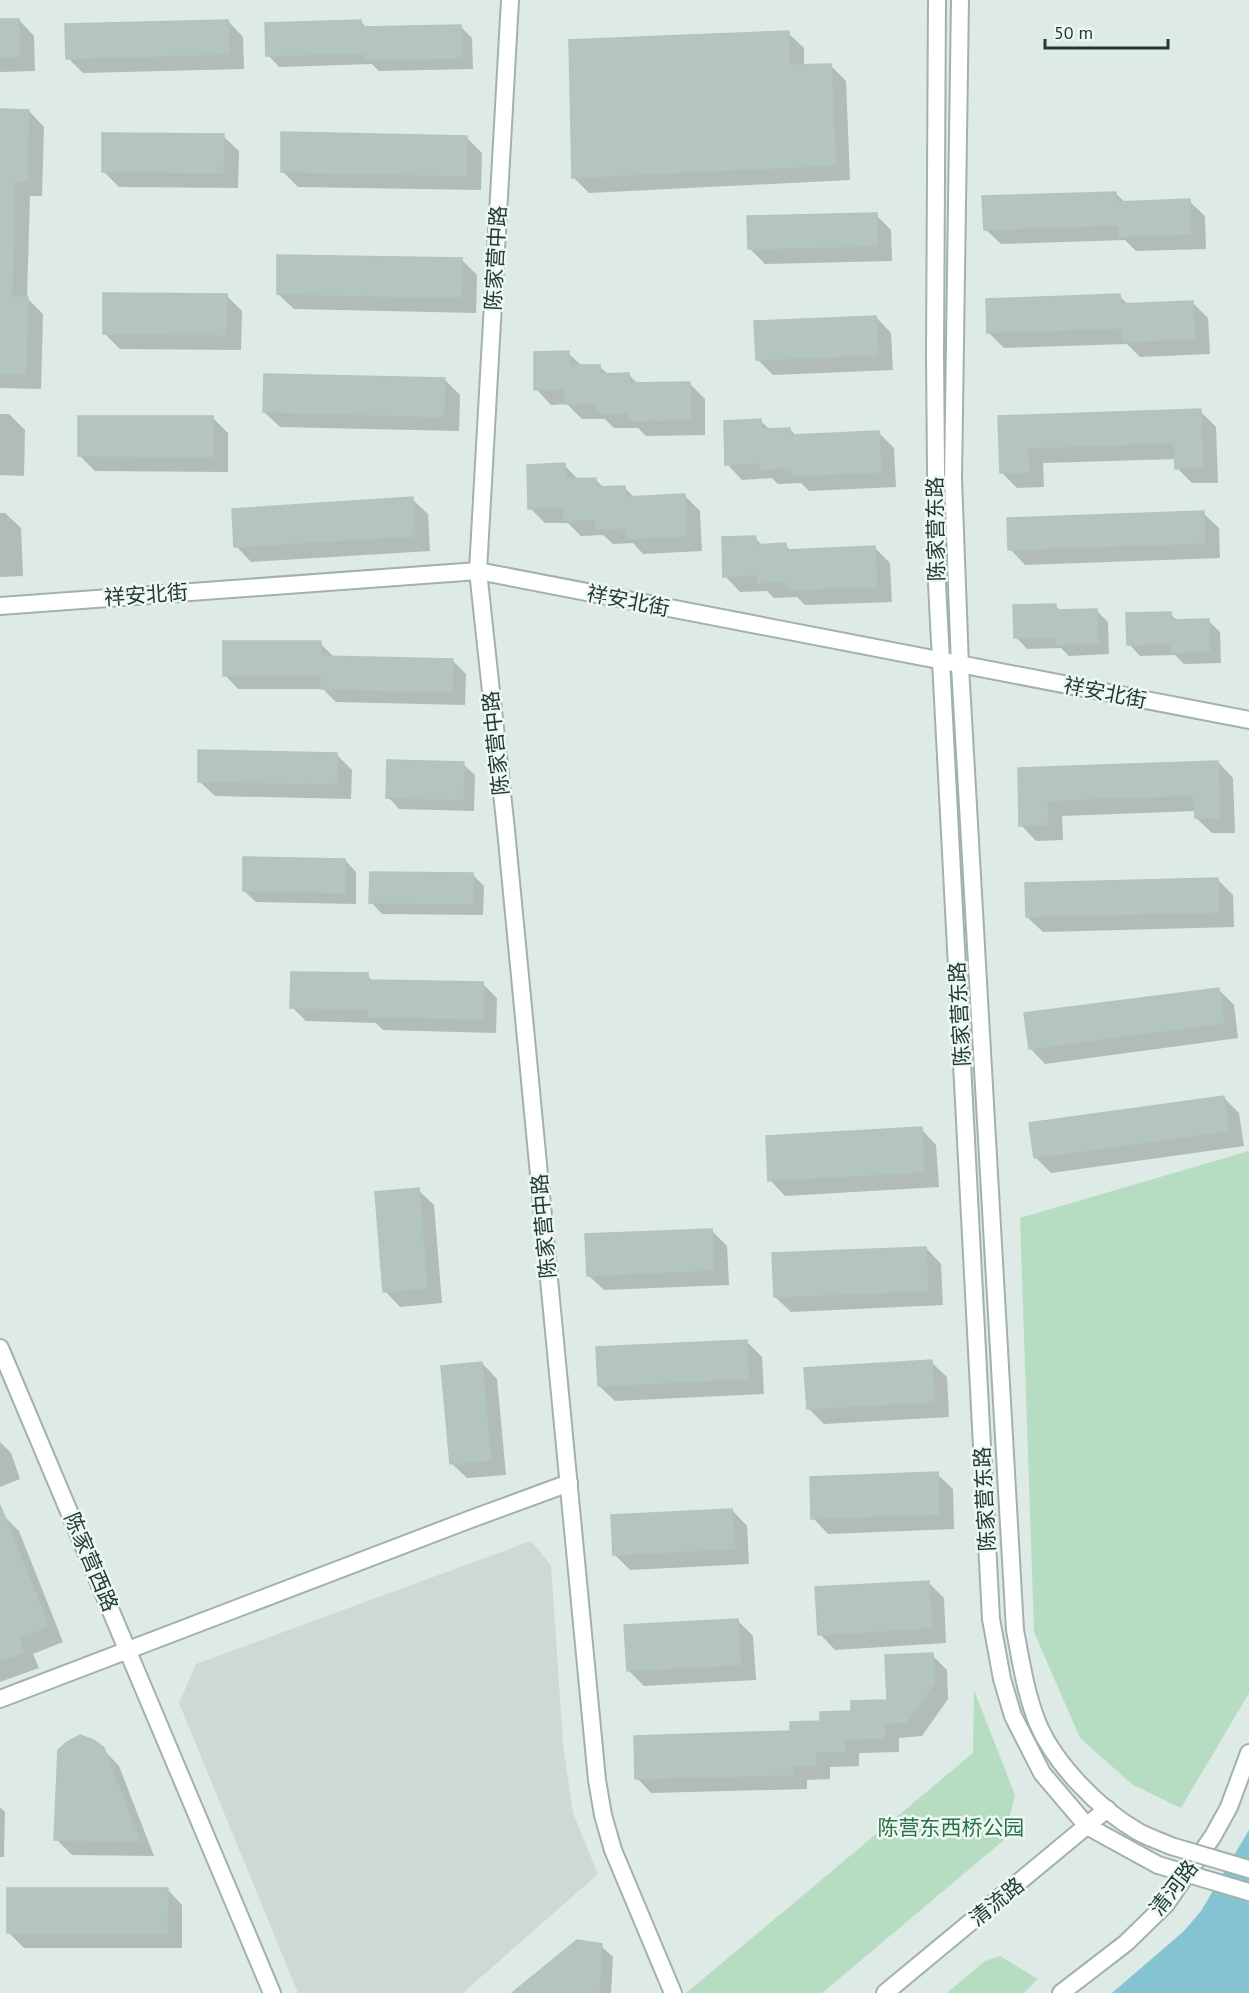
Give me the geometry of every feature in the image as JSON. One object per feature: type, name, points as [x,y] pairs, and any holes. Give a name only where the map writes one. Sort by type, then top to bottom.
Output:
[{"type":"street","name":"陈家营中路","points":[[510,0],[478,571],[506,830],[597,1780],[603,1815],[613,1850],[673,1993]]},
{"type":"street","name":"陈家营东路","points":[[937,0],[935,467],[937,584],[991,1619],[1002,1679],[1013,1716],[1042,1773],[1087,1826],[1158,1865],[1249,1892]]},
{"type":"street","name":"陈家营东路","points":[[960,0],[953,479],[960,666],[1015,1630],[1025,1683],[1038,1723],[1050,1749],[1068,1772],[1107,1809],[1137,1831],[1171,1846],[1249,1869]]},
{"type":"street","name":"祥安北街","points":[[0,606],[478,571],[960,666],[1249,720]]},
{"type":"street","name":"陈家营西路","points":[[0,1348],[272,1993]]},
{"type":"street","points":[[0,1698],[569,1484]]},
{"type":"street","name":"清河路","points":[[1061,1993],[1126,1942],[1166,1904],[1214,1836],[1229,1807],[1249,1753]]},
{"type":"street","name":"清流路","points":[[885,1993],[1107,1809]]},
{"type":"shaded area","points":[[531,1541],[551,1565],[563,1743],[573,1813],[598,1874],[463,1993],[298,1993],[179,1703],[196,1664]]},
{"type":"green space","points":[[1249,1151],[1249,1693],[1181,1808],[1133,1785],[1080,1738],[1034,1632],[1020,1218]]},
{"type":"green space","name":"陈营东西桥公园","points":[[974,1690],[1015,1795],[1004,1840],[822,1993],[686,1993],[973,1753]]},
{"type":"green space","points":[[1000,1956],[1038,1979],[1024,1993],[947,1993],[985,1961]]},
{"type":"water","points":[[1249,1830],[1249,1993],[1112,1993],[1184,1931],[1201,1911]]},
{"type":"building","points":[[0,19],[19,19],[20,56],[0,57]]},
{"type":"building","points":[[228,20],[229,54],[66,59],[65,24]]},
{"type":"building","points":[[361,20],[362,27],[461,25],[462,58],[366,60],[366,53],[266,56],[265,23]]},
{"type":"building","points":[[789,31],[789,65],[831,64],[836,165],[572,178],[569,40]]},
{"type":"building","points":[[0,109],[29,110],[27,181],[15,181],[12,297],[28,297],[26,374],[0,374]]},
{"type":"building","points":[[281,132],[467,136],[466,176],[281,172]]},
{"type":"building","points":[[102,133],[224,134],[223,173],[102,172]]},
{"type":"building","points":[[1116,192],[1116,202],[1190,199],[1191,234],[1119,237],[1119,225],[984,230],[982,196]]},
{"type":"building","points":[[877,213],[877,246],[748,249],[747,216]]},
{"type":"building","points":[[277,255],[462,258],[461,298],[277,294]]},
{"type":"building","points":[[103,293],[227,294],[226,335],[103,334]]},
{"type":"building","points":[[1120,294],[1120,304],[1193,301],[1195,339],[1123,342],[1122,328],[987,333],[986,299]]},
{"type":"building","points":[[876,316],[878,355],[756,360],[754,321]]},
{"type":"building","points":[[569,351],[569,365],[600,365],[600,374],[629,373],[629,383],[690,382],[691,420],[629,421],[629,413],[597,413],[597,404],[565,404],[565,389],[534,390],[534,352]]},
{"type":"building","points":[[264,374],[445,378],[444,417],[263,412]]},
{"type":"building","points":[[1201,409],[1203,468],[1175,469],[1174,443],[1028,448],[1029,472],[1000,473],[998,416]]},
{"type":"building","points":[[78,416],[213,416],[213,457],[78,456]]},
{"type":"building","points":[[761,419],[762,429],[790,428],[791,435],[879,431],[881,472],[792,476],[791,468],[761,469],[760,463],[725,465],[724,421]]},
{"type":"building","points":[[565,463],[566,479],[596,478],[596,487],[625,486],[625,497],[685,494],[687,536],[626,539],[626,528],[596,529],[595,519],[564,521],[563,507],[528,509],[527,465]]},
{"type":"building","points":[[413,497],[415,536],[234,547],[232,509]]},
{"type":"building","points":[[1204,511],[1205,543],[1008,550],[1007,518]]},
{"type":"building","points":[[756,536],[756,545],[786,543],[786,550],[875,546],[877,587],[788,590],[788,582],[758,583],[757,575],[723,577],[722,537]]},
{"type":"building","points":[[1056,604],[1056,610],[1097,609],[1098,643],[1056,645],[1056,637],[1014,638],[1013,605]]},
{"type":"building","points":[[1171,612],[1171,620],[1209,619],[1210,652],[1171,653],[1170,644],[1127,645],[1126,613]]},
{"type":"building","points":[[223,641],[321,641],[321,656],[453,659],[452,692],[321,689],[321,676],[223,676]]},
{"type":"building","points":[[198,750],[337,753],[336,784],[198,782]]},
{"type":"building","points":[[387,760],[464,762],[463,800],[386,798]]},
{"type":"building","points":[[1218,761],[1220,818],[1195,818],[1194,796],[1108,798],[1047,801],[1048,825],[1019,826],[1018,768]]},
{"type":"building","points":[[243,857],[345,859],[345,893],[243,891]]},
{"type":"building","points":[[370,872],[473,873],[473,904],[369,903]]},
{"type":"building","points":[[1218,878],[1219,912],[1026,917],[1025,883]]},
{"type":"building","points":[[291,972],[368,973],[368,980],[483,982],[483,1019],[368,1017],[368,1009],[290,1008]]},
{"type":"building","points":[[1219,988],[1224,1023],[1029,1049],[1024,1013]]},
{"type":"building","points":[[1224,1096],[1229,1131],[1034,1158],[1029,1123]]},
{"type":"building","points":[[922,1127],[924,1172],[768,1181],[766,1136]]},
{"type":"building","points":[[419,1188],[427,1288],[383,1292],[375,1192]]},
{"type":"building","points":[[712,1229],[714,1270],[587,1276],[585,1234]]},
{"type":"building","points":[[926,1247],[928,1291],[774,1297],[772,1253]]},
{"type":"building","points":[[747,1340],[749,1379],[598,1386],[596,1347]]},
{"type":"building","points":[[932,1360],[934,1402],[807,1409],[804,1368]]},
{"type":"building","points":[[482,1362],[491,1460],[450,1464],[441,1366]]},
{"type":"building","points":[[938,1472],[939,1514],[811,1519],[810,1477]]},
{"type":"building","points":[[0,1505],[49,1626],[19,1638],[24,1653],[0,1661]]},
{"type":"building","points":[[732,1509],[735,1549],[613,1555],[611,1515]]},
{"type":"building","points":[[929,1581],[932,1628],[818,1635],[815,1587]]},
{"type":"building","points":[[738,1619],[741,1665],[627,1671],[624,1625]]},
{"type":"building","points":[[933,1653],[934,1683],[907,1722],[885,1723],[885,1738],[845,1739],[845,1752],[816,1752],[816,1765],[793,1766],[793,1775],[635,1779],[634,1736],[790,1731],[790,1722],[820,1721],[820,1712],[851,1711],[851,1701],[887,1700],[885,1655]]},
{"type":"building","points":[[80,1735],[95,1741],[104,1748],[140,1841],[54,1840],[58,1750]]},
{"type":"building","points":[[7,1888],[168,1888],[167,1933],[7,1933]]},
{"type":"building","points":[[577,1940],[602,1944],[599,1993],[512,1993]]}]
